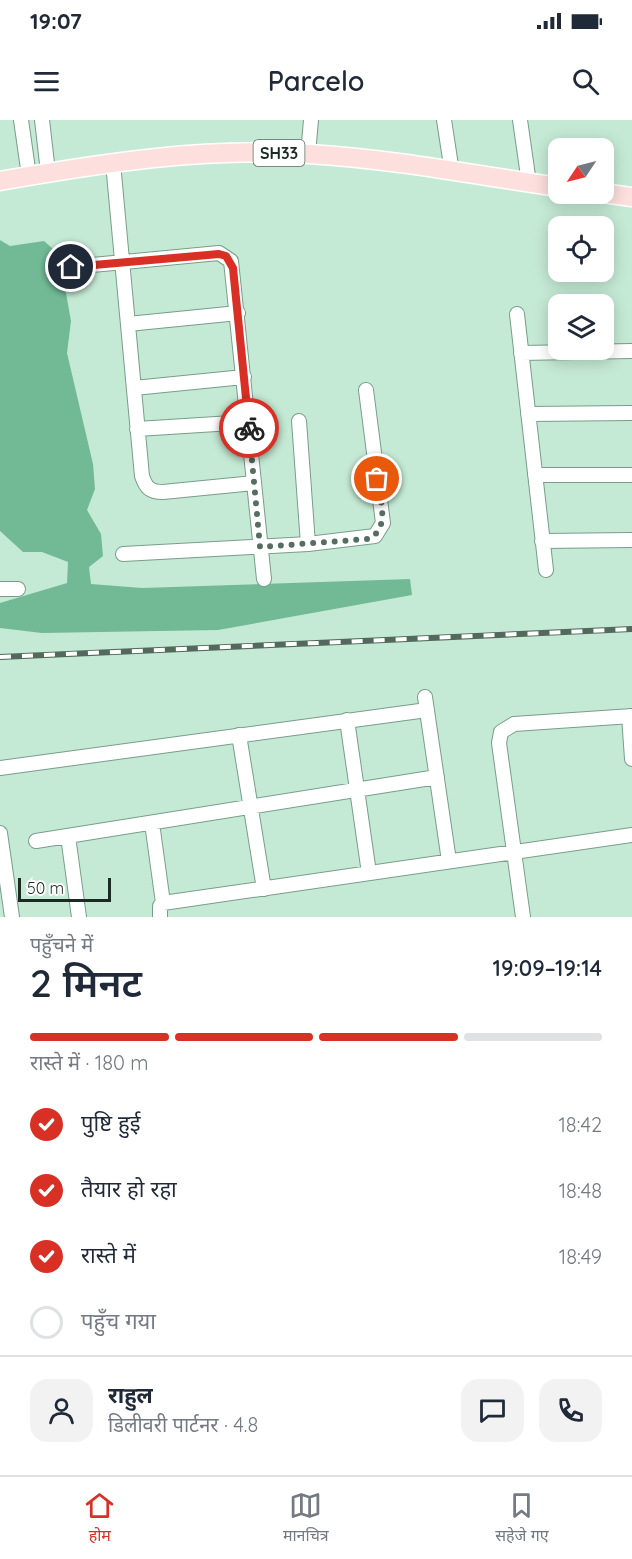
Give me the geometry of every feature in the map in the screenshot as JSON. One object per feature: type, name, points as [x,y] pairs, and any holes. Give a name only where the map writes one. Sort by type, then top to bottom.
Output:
[{"type":"main road","name":"SH33","points":[[0,181],[113,163],[215,154],[308,154],[548,186]]},
{"type":"main road","points":[[614,195],[632,197]]},
{"type":"street","points":[[21,120],[29,176]]},
{"type":"street","points":[[42,120],[48,172]]},
{"type":"street","points":[[308,154],[312,120]]},
{"type":"street","points":[[444,120],[452,172]]},
{"type":"street","points":[[520,120],[529,183]]},
{"type":"street","points":[[113,163],[137,429],[142,476],[146,486],[154,492],[254,483]]},
{"type":"street","points":[[71,267],[219,254],[226,256],[233,268],[264,579]]},
{"type":"street","points":[[128,324],[237,313]]},
{"type":"street","points":[[517,314],[546,570]]},
{"type":"street","points":[[521,353],[632,351]]},
{"type":"street","points":[[134,388],[244,377]]},
{"type":"street","points":[[123,554],[368,539],[381,530],[383,523],[366,390]]},
{"type":"street","points":[[528,414],[632,412]]},
{"type":"street","points":[[299,421],[308,544]]},
{"type":"street","points":[[137,429],[248,422]]},
{"type":"street","points":[[535,475],[632,475]]},
{"type":"street","points":[[542,541],[632,540]]},
{"type":"street","points":[[0,590],[18,589]]},
{"type":"street","points":[[0,768],[347,720],[426,703],[449,861]]},
{"type":"street","points":[[522,917],[499,743],[501,732],[514,724],[631,716],[632,759]]},
{"type":"street","points":[[347,720],[369,873]]},
{"type":"street","points":[[239,735],[264,889]]},
{"type":"street","points":[[36,841],[437,777]]},
{"type":"street","points":[[152,823],[163,903],[160,906],[160,917]]},
{"type":"street","points":[[0,833],[8,912]]},
{"type":"street","points":[[68,836],[79,917]]},
{"type":"street","points":[[163,903],[632,836]]},
{"type":"shaded area","points":[[0,240],[10,246],[44,241],[59,254],[71,321],[67,353],[93,464],[95,489],[87,510],[101,534],[103,556],[89,567],[91,584],[142,588],[410,579],[412,595],[218,630],[42,633],[0,628],[0,603],[67,583],[68,562],[42,552],[23,552],[0,531]]},
{"type":"railway","points":[[0,657],[632,629]]},
{"type":"way so far","points":[[249,428],[260,547],[368,539],[375,536],[381,530],[383,523],[377,479]]},
{"type":"route","points":[[71,267],[219,254],[226,256],[233,268],[249,428]]}]
